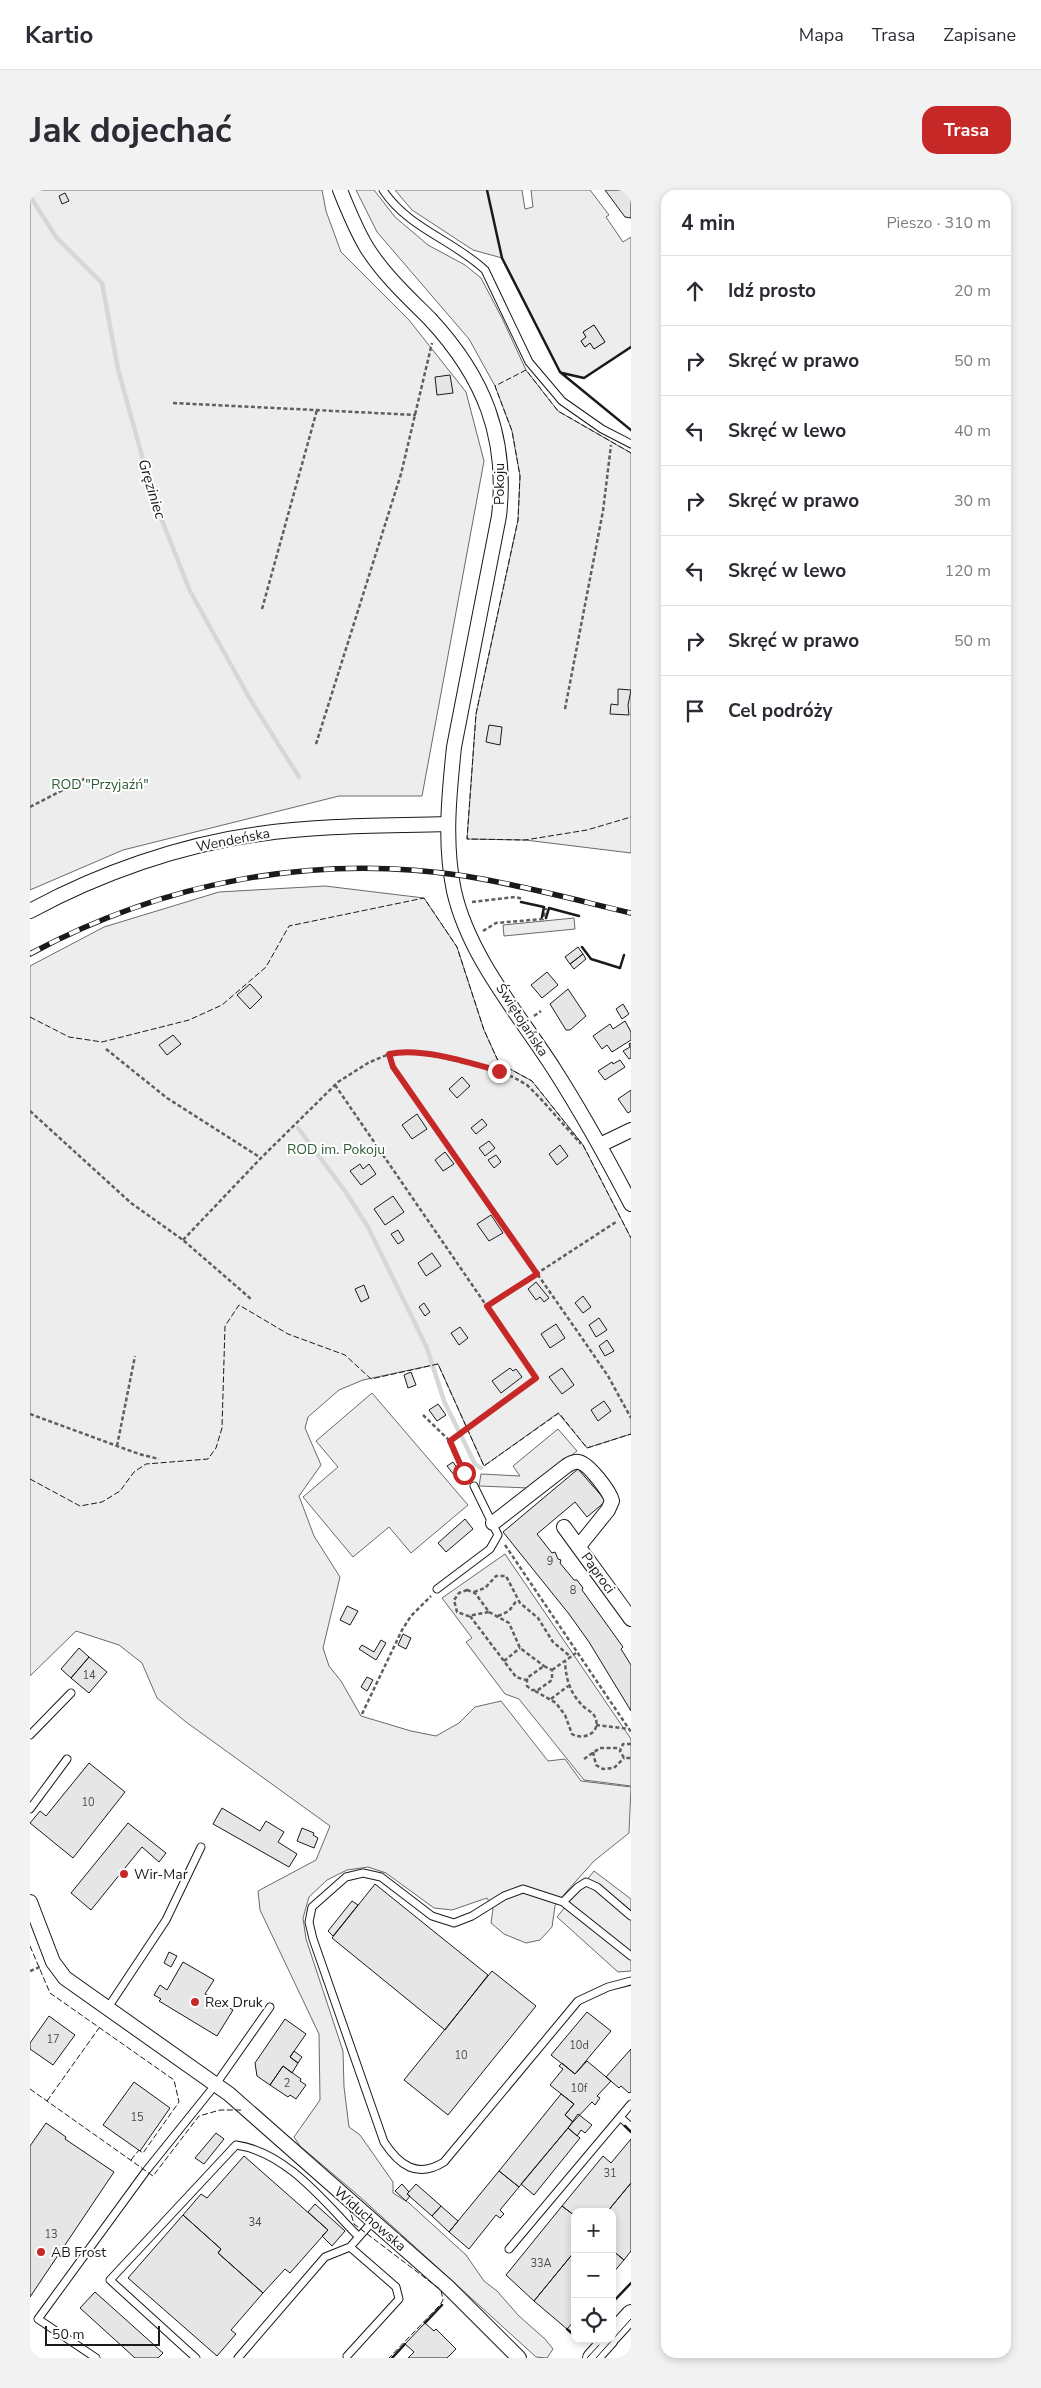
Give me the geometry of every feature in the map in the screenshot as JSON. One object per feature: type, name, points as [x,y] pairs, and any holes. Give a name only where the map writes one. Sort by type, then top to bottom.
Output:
[{"type":"street","name":"Pokoju","points":[[340,190],[367,249],[385,273],[460,354],[479,384],[498,442],[502,492],[454,747],[448,824]]},
{"type":"street","name":"Wendeńska","points":[[30,911],[74,889],[139,864],[227,839],[291,830],[448,824]]},
{"type":"street","name":"Świętojańska","points":[[448,824],[454,890],[462,918],[474,946],[600,1145],[631,1204]]},
{"type":"street","points":[[600,1145],[631,1130]]},
{"type":"street","points":[[496,1529],[564,1467],[571,1463],[581,1462],[587,1466],[609,1492],[612,1501],[608,1510],[578,1546]]},
{"type":"street","name":"Paproci","points":[[564,1527],[631,1619]]},
{"type":"street","name":"Widuchowska","points":[[30,1902],[53,1962],[65,1978],[216,2084],[448,2287],[519,2358]]},
{"type":"street","points":[[616,2331],[631,2314]]},
{"type":"street","points":[[592,2358],[605,2343]]},
{"type":"lane","points":[[383,190],[390,200],[418,227],[474,259],[485,270],[529,362],[562,401],[602,430],[631,444]]},
{"type":"lane","points":[[437,1589],[490,1549],[496,1529],[474,1486]]},
{"type":"lane","points":[[30,1735],[71,1693]]},
{"type":"lane","points":[[30,1808],[68,1759]]},
{"type":"lane","points":[[107,2009],[166,1920],[201,1847]]},
{"type":"lane","points":[[631,1956],[563,1902],[523,1889],[504,1896],[472,1916],[454,1923],[432,1916],[381,1877],[363,1873],[346,1877],[312,1907],[309,1922],[313,1939],[384,2142],[394,2158],[404,2165],[416,2169],[432,2169],[444,2162],[578,2001],[600,1990],[631,1981]]},
{"type":"lane","points":[[563,1902],[586,1882],[597,1887],[631,1916]]},
{"type":"lane","points":[[96,2358],[38,2319],[146,2171],[216,2084],[270,2007]]},
{"type":"lane","points":[[509,2249],[631,2104]]},
{"type":"lane","points":[[620,2117],[631,2127]]},
{"type":"lane","points":[[196,2358],[110,2280],[236,2145],[249,2147],[288,2168],[359,2237]]},
{"type":"lane","points":[[238,2358],[325,2257],[350,2247],[373,2221]]},
{"type":"lane","points":[[347,2356],[399,2300],[396,2288],[350,2247]]},
{"type":"path","points":[[316,744],[378,549],[416,415],[436,326]]},
{"type":"path","points":[[173,403],[416,415]]},
{"type":"path","points":[[262,609],[317,410]]},
{"type":"path","points":[[565,710],[603,511],[611,442]]},
{"type":"path","points":[[30,807],[84,779],[132,789]]},
{"type":"path","points":[[468,902],[515,897],[523,899]]},
{"type":"path","points":[[480,933],[496,923],[544,919],[546,908]]},
{"type":"path","points":[[532,1017],[541,1011]]},
{"type":"path","points":[[106,1049],[168,1098],[261,1158]]},
{"type":"path","points":[[184,1240],[261,1158],[335,1085],[368,1063],[389,1054],[410,1052],[425,1054],[488,1068],[513,1077],[527,1085],[583,1145]]},
{"type":"path","points":[[389,1054],[393,1067],[608,1376],[631,1418]]},
{"type":"path","points":[[335,1085],[536,1378],[450,1441]]},
{"type":"path","points":[[30,1111],[131,1203],[184,1240],[251,1299]]},
{"type":"path","points":[[487,1306],[616,1222]]},
{"type":"path","points":[[117,1446],[135,1356]]},
{"type":"path","points":[[30,1414],[117,1446],[159,1459]]},
{"type":"path","points":[[423,1416],[450,1441],[464,1473],[474,1486]]},
{"type":"path","points":[[496,1529],[576,1653],[630,1731]]},
{"type":"path","points":[[489,1612],[464,1616],[457,1612],[454,1600],[463,1591],[474,1592],[485,1588],[496,1576],[503,1575],[508,1579],[524,1608],[538,1618],[553,1642],[571,1657]]},
{"type":"path","points":[[362,1714],[402,1630],[411,1616],[437,1589]]},
{"type":"path","points":[[474,1592],[489,1612],[498,1616],[512,1628],[520,1648],[552,1670]]},
{"type":"path","points":[[498,1616],[509,1611],[518,1599]]},
{"type":"path","points":[[470,1616],[516,1677],[526,1680]]},
{"type":"path","points":[[504,1662],[520,1648]]},
{"type":"path","points":[[552,1670],[576,1653]]},
{"type":"path","points":[[544,1666],[528,1678],[528,1686],[551,1699],[560,1708],[569,1730],[576,1736],[586,1737],[591,1734],[596,1725],[593,1713],[575,1697],[568,1686],[565,1661]]},
{"type":"path","points":[[535,1691],[552,1680],[552,1670]]},
{"type":"path","points":[[551,1699],[568,1686]]},
{"type":"path","points":[[596,1725],[630,1731]]},
{"type":"path","points":[[624,1758],[620,1754],[620,1748],[625,1743],[631,1744]]},
{"type":"path","points":[[584,1759],[604,1747],[620,1748]]},
{"type":"path","points":[[593,1752],[596,1765],[603,1769],[614,1768],[624,1758],[631,1758]]},
{"type":"shaded area","points":[[30,190],[322,190],[326,211],[341,252],[409,320],[466,392],[484,461],[422,796],[339,796],[123,850],[30,890]]},
{"type":"shaded area","points":[[356,190],[374,190],[395,217],[428,245],[465,265],[481,278],[526,370],[558,411],[631,453],[631,853],[525,840],[467,839],[476,714],[518,520],[520,476],[512,431],[495,386],[469,339],[377,232]]},
{"type":"shaded area","points":[[395,190],[522,190],[525,209],[533,207],[531,190],[590,190],[609,215],[606,217],[623,242],[631,237],[631,347],[584,378],[560,372],[502,258],[473,250],[412,210]],"holes":[[[594,325],[605,342],[594,349],[590,343],[585,347],[581,341],[586,337],[583,332]]]},
{"type":"shaded area","points":[[325,886],[424,898],[457,947],[484,1030],[499,1063],[532,1081],[583,1145],[631,1238],[631,1434],[587,1448],[558,1413],[484,1466],[438,1364],[363,1380],[339,1390],[308,1417],[305,1428],[321,1465],[299,1496],[314,1536],[340,1577],[323,1648],[329,1666],[341,1681],[361,1716],[411,1731],[436,1736],[459,1723],[475,1707],[501,1701],[548,1761],[565,1759],[581,1781],[631,1787],[629,1833],[594,1861],[567,1891],[555,1906],[552,1927],[540,1940],[526,1943],[504,1934],[491,1923],[493,1909],[487,1898],[452,1910],[434,1908],[386,1873],[368,1867],[347,1870],[327,1880],[309,1897],[303,1918],[306,1939],[343,2051],[344,2087],[349,2127],[360,2135],[393,2182],[393,2193],[409,2203],[466,2255],[484,2281],[497,2291],[519,2316],[545,2339],[553,2349],[547,2358],[536,2357],[359,2196],[300,2146],[294,2137],[320,2100],[319,2034],[260,1910],[258,1891],[316,1860],[330,1826],[186,1722],[157,1698],[142,1663],[119,1645],[76,1631],[30,1676],[30,966],[104,927],[219,892]]},
{"type":"shaded area","points":[[574,918],[575,929],[504,936],[503,925]]},
{"type":"shaded area","points":[[372,1393],[468,1505],[411,1553],[389,1527],[353,1557],[303,1497],[338,1467],[316,1441]]},
{"type":"shaded area","points":[[558,1429],[577,1451],[529,1488],[479,1486],[481,1474],[520,1476],[513,1466]]},
{"type":"shaded area","points":[[505,1554],[631,1739],[631,1786],[584,1780],[519,1699],[505,1694],[466,1642],[472,1638],[442,1598]]},
{"type":"shaded area","points":[[594,1871],[631,1899],[631,1971],[618,1972],[557,1917]]},
{"type":"building","points":[[605,190],[627,190],[631,195],[631,218],[625,217]]},
{"type":"building","points":[[65,193],[69,201],[62,204],[59,196]]},
{"type":"building","points":[[594,325],[605,342],[594,349],[590,343],[585,347],[581,341],[586,337],[583,332]]},
{"type":"building","points":[[450,375],[453,393],[437,395],[435,377]]},
{"type":"building","points":[[618,689],[631,690],[628,705],[629,715],[610,714],[611,704],[618,705]]},
{"type":"building","points":[[489,725],[502,727],[500,745],[486,742]]},
{"type":"building","points":[[578,947],[583,954],[570,964],[565,957]]},
{"type":"building","points":[[583,954],[586,959],[574,969],[570,964]]},
{"type":"building","points":[[547,972],[558,985],[542,998],[531,985]]},
{"type":"building","points":[[250,984],[262,997],[250,1009],[237,995]]},
{"type":"building","points":[[568,989],[586,1016],[570,1030],[566,1030],[550,1004]]},
{"type":"building","points":[[623,1004],[629,1014],[622,1019],[616,1009]]},
{"type":"building","points":[[625,1021],[631,1032],[631,1040],[612,1052],[607,1045],[602,1049],[593,1036],[610,1024],[613,1029]]},
{"type":"building","points":[[173,1035],[181,1044],[167,1055],[159,1045]]},
{"type":"building","points":[[631,1043],[631,1058],[629,1059],[623,1051],[630,1047],[629,1044]]},
{"type":"building","points":[[620,1060],[625,1067],[605,1080],[598,1071],[612,1062],[613,1064]]},
{"type":"building","points":[[462,1077],[470,1086],[457,1098],[449,1089]]},
{"type":"building","points":[[631,1090],[631,1111],[628,1113],[618,1099]]},
{"type":"building","points":[[417,1114],[427,1129],[412,1139],[402,1125]]},
{"type":"building","points":[[482,1119],[487,1125],[476,1134],[471,1128]]},
{"type":"building","points":[[489,1141],[495,1148],[485,1156],[479,1148]]},
{"type":"building","points":[[560,1145],[568,1156],[557,1165],[549,1154]]},
{"type":"building","points":[[445,1152],[454,1164],[443,1171],[435,1160]]},
{"type":"building","points":[[496,1155],[501,1162],[494,1168],[488,1160]]},
{"type":"building","points":[[360,1164],[363,1169],[369,1164],[376,1174],[361,1185],[350,1171]]},
{"type":"building","points":[[393,1196],[404,1212],[385,1225],[374,1209]]},
{"type":"building","points":[[491,1215],[503,1233],[489,1241],[477,1224]]},
{"type":"building","points":[[398,1230],[404,1240],[398,1244],[391,1234]]},
{"type":"building","points":[[432,1253],[441,1266],[426,1276],[418,1263]]},
{"type":"building","points":[[536,1282],[549,1298],[544,1302],[540,1297],[536,1300],[528,1289]]},
{"type":"building","points":[[364,1285],[369,1298],[361,1302],[355,1289]]},
{"type":"building","points":[[583,1296],[591,1307],[583,1313],[575,1303]]},
{"type":"building","points":[[424,1303],[430,1312],[425,1316],[419,1307]]},
{"type":"building","points":[[599,1318],[607,1330],[596,1337],[589,1325]]},
{"type":"building","points":[[556,1324],[565,1338],[550,1348],[541,1334]]},
{"type":"building","points":[[460,1327],[468,1338],[459,1345],[451,1333]]},
{"type":"building","points":[[607,1340],[614,1351],[605,1356],[599,1346]]},
{"type":"building","points":[[510,1368],[513,1371],[516,1369],[522,1377],[501,1393],[492,1381]]},
{"type":"building","points":[[562,1368],[574,1385],[562,1394],[549,1377]]},
{"type":"building","points":[[411,1372],[416,1385],[408,1388],[404,1375]]},
{"type":"building","points":[[604,1401],[611,1411],[598,1421],[591,1410]]},
{"type":"building","points":[[438,1404],[446,1415],[437,1421],[429,1410]]},
{"type":"building","points":[[453,1462],[459,1471],[454,1475],[447,1466]]},
{"type":"building","points":[[578,1469],[606,1501],[587,1517],[575,1502],[537,1534],[552,1553],[555,1552],[558,1559],[561,1560],[560,1563],[574,1580],[577,1580],[583,1588],[582,1590],[623,1647],[621,1649],[631,1665],[631,1711],[589,1642],[569,1614],[503,1532]]},
{"type":"building","points":[[465,1519],[473,1529],[446,1552],[438,1543]]},
{"type":"building","points":[[347,1606],[358,1611],[350,1625],[340,1620]]},
{"type":"building","points":[[403,1634],[411,1638],[406,1649],[398,1645]]},
{"type":"building","points":[[381,1640],[386,1643],[376,1660],[359,1649],[362,1645],[374,1652]]},
{"type":"building","points":[[79,1648],[89,1657],[71,1678],[61,1669]]},
{"type":"building","points":[[89,1657],[107,1672],[89,1693],[71,1678]]},
{"type":"building","points":[[367,1677],[373,1680],[367,1691],[361,1687]]},
{"type":"building","points":[[89,1763],[125,1792],[73,1858],[30,1823],[40,1811],[46,1816]]},
{"type":"building","points":[[222,1808],[260,1831],[266,1821],[284,1832],[278,1842],[297,1854],[289,1867],[213,1824]]},
{"type":"building","points":[[128,1823],[166,1853],[159,1862],[142,1847],[91,1910],[71,1893]]},
{"type":"building","points":[[302,1828],[314,1833],[313,1835],[318,1838],[314,1848],[297,1841]]},
{"type":"building","points":[[375,1884],[488,1975],[445,2030],[332,1938]]},
{"type":"building","points":[[352,1901],[358,1905],[333,1936],[328,1931]]},
{"type":"building","points":[[169,1952],[177,1956],[171,1967],[164,1963]]},
{"type":"building","points":[[183,1962],[214,1980],[205,1994],[233,2010],[217,2036],[159,2001],[161,1999],[154,1995],[160,1985],[167,1990]]},
{"type":"building","points":[[492,1971],[536,2006],[448,2115],[404,2080]]},
{"type":"building","points":[[587,2012],[611,2031],[575,2074],[551,2055]]},
{"type":"building","points":[[49,2016],[75,2035],[53,2065],[30,2049],[30,2043]]},
{"type":"building","points":[[285,2019],[306,2034],[290,2057],[298,2063],[292,2073],[283,2066],[270,2085],[257,2076],[255,2063]]},
{"type":"building","points":[[631,2049],[631,2092],[629,2093],[621,2086],[619,2088],[606,2077]]},
{"type":"building","points":[[294,2051],[302,2057],[298,2063],[290,2057]]},
{"type":"building","points":[[587,2061],[611,2081],[597,2096],[600,2098],[595,2105],[592,2102],[573,2122],[565,2115],[574,2104],[550,2085],[563,2069],[559,2066],[562,2063],[575,2074]]},
{"type":"building","points":[[283,2066],[306,2085],[296,2099],[290,2095],[288,2097],[270,2085]]},
{"type":"building","points":[[134,2082],[170,2108],[140,2151],[103,2125]]},
{"type":"building","points":[[561,2094],[574,2104],[565,2115],[573,2122],[519,2187],[499,2171]]},
{"type":"building","points":[[578,2114],[592,2125],[585,2133],[581,2130],[577,2136],[568,2128]]},
{"type":"building","points":[[46,2123],[66,2137],[65,2139],[114,2172],[30,2297],[30,2146]]},
{"type":"building","points":[[568,2128],[580,2138],[534,2195],[521,2184]]},
{"type":"building","points":[[216,2133],[224,2139],[204,2164],[195,2158]]},
{"type":"building","points":[[631,2139],[631,2183],[610,2208],[571,2208],[571,2213],[562,2206],[603,2156],[611,2163]]},
{"type":"building","points":[[244,2156],[328,2230],[290,2273],[285,2269],[263,2293],[218,2253],[221,2249],[183,2215],[201,2194],[207,2198]]},
{"type":"building","points":[[499,2171],[519,2187],[500,2210],[504,2214],[500,2218],[496,2215],[469,2249],[449,2232]]},
{"type":"building","points":[[631,2183],[631,2251],[624,2260],[616,2253],[616,2208],[610,2208]]},
{"type":"building","points":[[402,2184],[410,2196],[406,2201],[395,2191]]},
{"type":"building","points":[[416,2184],[441,2206],[432,2216],[407,2194]]},
{"type":"building","points":[[315,2204],[345,2231],[332,2246],[322,2236],[328,2230],[308,2212]]},
{"type":"building","points":[[441,2206],[458,2221],[449,2232],[432,2216]]},
{"type":"building","points":[[562,2206],[571,2213],[571,2256],[534,2301],[506,2275]]},
{"type":"building","points":[[183,2215],[221,2249],[218,2253],[263,2293],[231,2330],[236,2334],[217,2356],[128,2278]]},
{"type":"building","points":[[616,2253],[624,2260],[616,2269]]},
{"type":"building","points":[[571,2256],[571,2324],[567,2329],[534,2301]]},
{"type":"building","points":[[95,2292],[163,2353],[158,2358],[135,2358],[80,2308]]},
{"type":"building","points":[[425,2323],[434,2331],[436,2329],[456,2349],[447,2358],[408,2358],[414,2352],[405,2344]]},
{"type":"waterway","name":"Gręziniec","points":[[30,196],[56,237],[102,283],[118,369],[155,503],[190,591],[250,699],[299,777]]},
{"type":"waterway","points":[[298,1128],[345,1191],[368,1227],[427,1348],[444,1401],[475,1464],[481,1468]]},
{"type":"tram line","points":[[596,2358],[631,2319]]},
{"type":"tram line","points":[[587,2358],[599,2345]]},
{"type":"railway","points":[[30,954],[81,929],[133,908],[187,892],[241,879],[352,868],[409,870],[465,876],[528,888],[631,913]]},
{"type":"fence","points":[[631,453],[558,411],[526,370],[495,386],[512,431],[520,476],[518,520],[476,714],[467,839],[525,840],[587,830],[631,817]]},
{"type":"fence","points":[[30,1017],[69,1037],[102,1042],[189,1020],[222,1005],[266,967],[289,926],[424,898],[457,947],[484,1030],[499,1063],[532,1081],[583,1145],[631,1238]]},
{"type":"fence","points":[[30,1479],[80,1506],[102,1502],[120,1491],[134,1472],[146,1464],[208,1459],[216,1448],[222,1428],[225,1326],[239,1305],[288,1334],[345,1355],[371,1379],[438,1364],[484,1466],[559,1413],[587,1448],[631,1434]]},
{"type":"fence","points":[[30,1946],[50,1993],[174,2080],[179,2102],[143,2153],[140,2151]]},
{"type":"fence","points":[[47,2101],[99,2028]]},
{"type":"fence","points":[[30,2089],[153,2176],[199,2116],[220,2110],[241,2110]]},
{"type":"fence","points":[[131,2160],[139,2150]]},
{"type":"fence","points":[[349,2207],[354,2224],[441,2290],[443,2300],[440,2305],[389,2358]]},
{"type":"wall","points":[[487,190],[502,258],[560,372],[631,430]]},
{"type":"wall","points":[[562,373],[584,378],[631,347]]},
{"type":"wall","points":[[521,902],[544,907],[542,917]]},
{"type":"wall","points":[[546,918],[549,908],[579,916]]},
{"type":"wall","points":[[582,947],[591,959],[620,968],[624,955]]},
{"type":"wall","points":[[625,2126],[631,2132]]},
{"type":"wall","points":[[616,2299],[631,2283]]},
{"type":"wall","points":[[425,2323],[442,2305]]},
{"type":"wall","points":[[567,2329],[571,2332]]},
{"type":"wall","points":[[392,2358],[405,2344]]},
{"type":"place","name":"Wir-Mar","points":[[124,1874]]},
{"type":"place","name":"Rex Druk","points":[[195,2002]]},
{"type":"place","name":"AB Frost","points":[[41,2252]]},
{"type":"route","points":[[464,1473],[450,1441],[536,1378],[487,1306],[537,1274],[393,1067],[389,1054],[398,1052],[425,1054],[499,1071]]},
{"type":"park label","name":"ROD \"Przyjaźń\"","points":[[100,784]]},
{"type":"park label","name":"ROD im. Pokoju","points":[[336,1149]]}]
